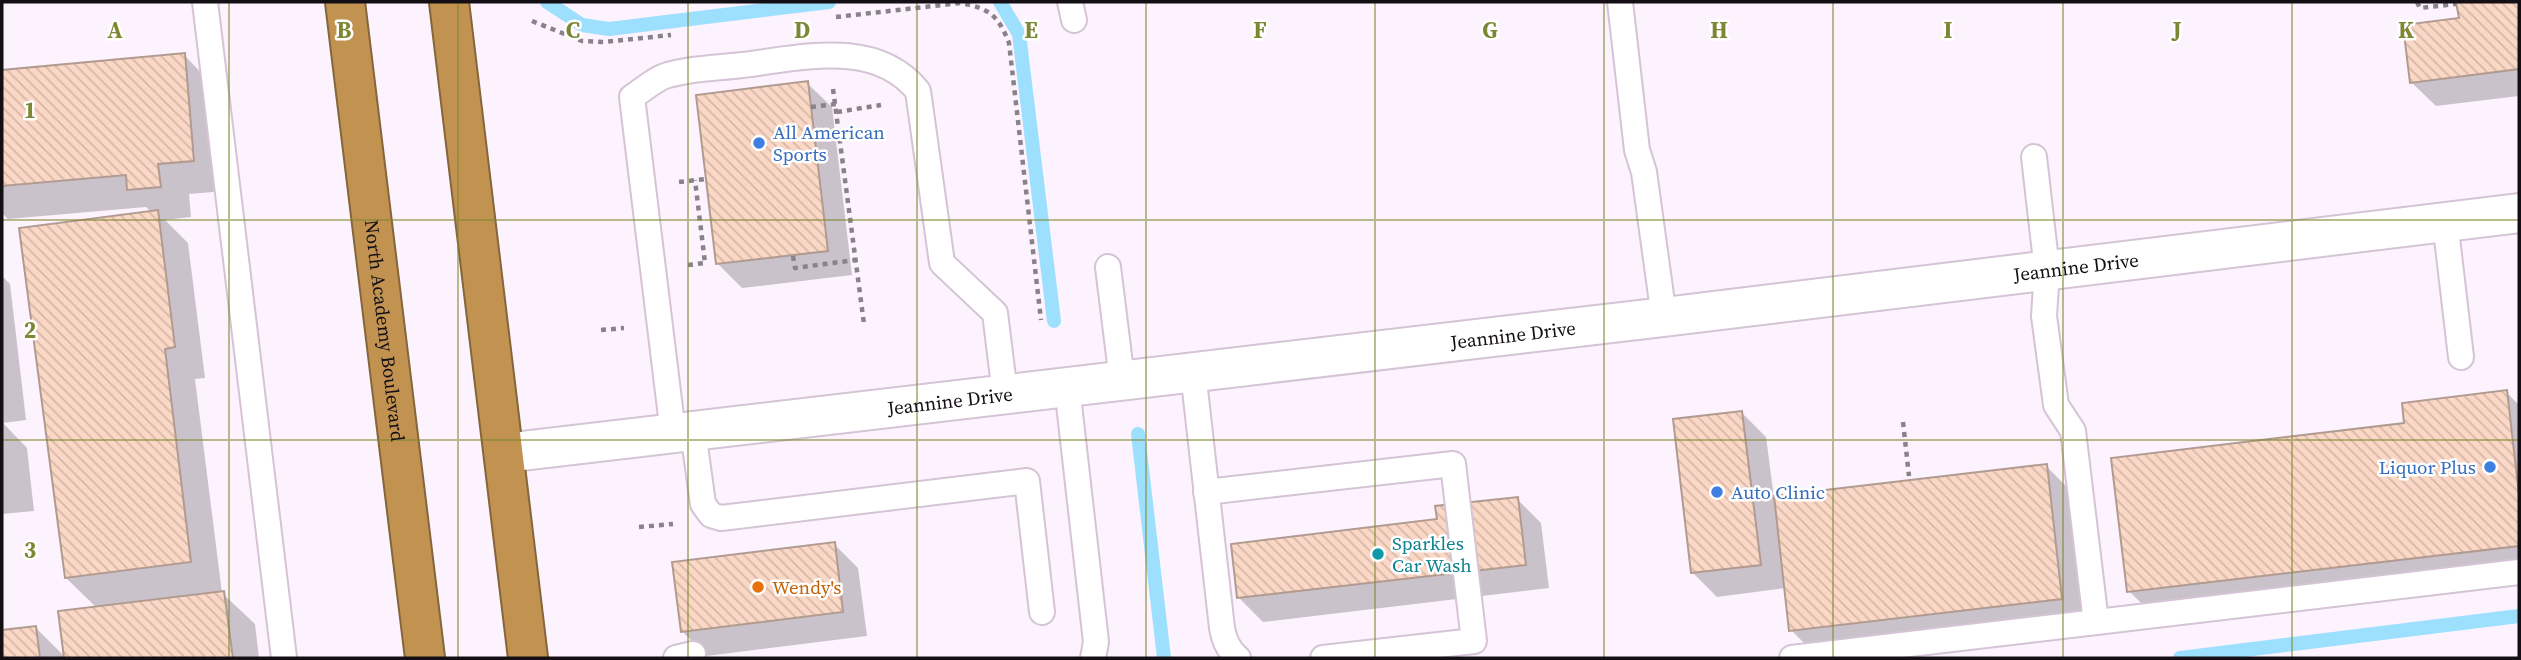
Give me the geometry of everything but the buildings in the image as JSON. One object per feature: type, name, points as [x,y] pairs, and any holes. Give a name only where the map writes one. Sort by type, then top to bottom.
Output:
[{"type":"highway","name":"North Academy Boulevard","points":[[345,2],[425,658]]},
{"type":"highway","points":[[449,2],[528,658]]},
{"type":"street","name":"Jeannine Drive","points":[[505,453],[1664,317],[2519,212]]},
{"type":"lane","points":[[205,2],[285,658]]},
{"type":"lane","points":[[1620,2],[1637,150],[1644,172],[1664,317]]},
{"type":"lane","points":[[1005,394],[995,313],[942,263],[918,91],[909,80],[895,69],[867,59],[832,54],[666,75],[632,97],[683,432],[703,504],[711,515],[721,518],[1027,481],[1042,612]]},
{"type":"lane","points":[[2034,158],[2047,270],[2044,316],[2056,405],[2073,431],[2096,622]]},
{"type":"lane","points":[[2445,221],[2461,357]]},
{"type":"lane","points":[[1108,267],[1122,380]]},
{"type":"lane","points":[[1193,372],[1222,628],[1224,640],[1238,658]]},
{"type":"lane","points":[[1067,387],[1096,642],[1093,658]]},
{"type":"lane","points":[[1206,492],[1452,464],[1474,641],[1323,658]]},
{"type":"lane","points":[[1792,658],[2519,572]]},
{"type":"path","points":[[2417,2],[2420,8],[2456,4]]},
{"type":"path","points":[[832,83],[864,324]]},
{"type":"path","points":[[811,107],[836,104]]},
{"type":"path","points":[[678,183],[706,179]]},
{"type":"path","points":[[680,266],[705,263],[695,180]]},
{"type":"path","points":[[793,256],[794,268],[855,260]]},
{"type":"path","points":[[1903,422],[1909,476]]},
{"type":"waterway","points":[[547,2],[582,25],[609,29],[829,2]]},
{"type":"waterway","points":[[1000,2],[1019,34],[1054,321]]},
{"type":"waterway","points":[[1138,434],[1164,658]]},
{"type":"waterway","points":[[2180,658],[2519,616]]},
{"type":"place","name":"All American Sports","points":[[759,143]]},
{"type":"place","name":"Liquor Plus","points":[[2490,467]]},
{"type":"place","name":"Auto Clinic","points":[[1717,492]]},
{"type":"place","name":"Sparkles Car Wash","points":[[1378,554]]},
{"type":"place","name":"Wendy's","points":[[758,587]]}]
